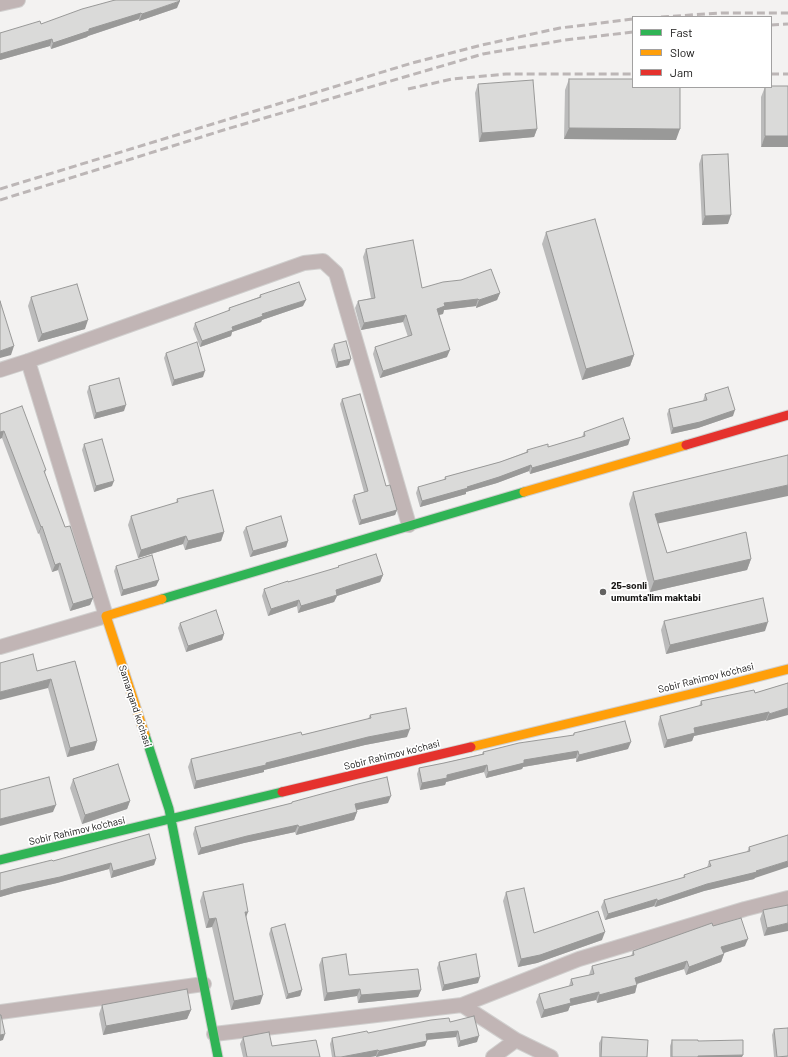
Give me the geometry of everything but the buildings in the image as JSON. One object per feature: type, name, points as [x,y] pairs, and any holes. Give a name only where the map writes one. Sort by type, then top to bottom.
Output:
[{"type":"street","points":[[0,4],[18,0]]},
{"type":"street","points":[[0,370],[304,263],[323,261],[336,273],[409,525]]},
{"type":"street","name":"Samarqand ko'chasi","points":[[28,361],[106,616],[169,809],[218,1057]]},
{"type":"street","points":[[0,647],[788,414]]},
{"type":"street","name":"Sobir Rahimov ko'chasi","points":[[0,860],[691,694],[788,669]]},
{"type":"street","points":[[214,1034],[462,1005],[579,959],[745,909],[788,898]]},
{"type":"street","points":[[0,1012],[204,984]]},
{"type":"street","points":[[462,1005],[516,1040],[551,1057]]},
{"type":"street","points":[[493,1057],[516,1040]]},
{"type":"railway","points":[[676,16],[721,13],[788,13]]},
{"type":"railway","points":[[0,189],[412,63],[482,45],[560,28],[632,19]]},
{"type":"railway","points":[[772,25],[788,24]]},
{"type":"railway","points":[[0,200],[227,129],[483,54],[565,40],[632,32]]},
{"type":"railway","points":[[408,89],[452,79],[506,74],[632,74]]},
{"type":"railway","points":[[772,74],[788,74]]},
{"type":"traffic: fast","points":[[162,599],[524,492]]},
{"type":"traffic: fast","points":[[145,735],[169,809],[218,1057]]},
{"type":"traffic: fast","points":[[0,860],[282,792]]},
{"type":"traffic: slow","points":[[524,492],[686,445]]},
{"type":"traffic: slow","points":[[145,735],[106,616],[162,599]]},
{"type":"traffic: slow","points":[[471,747],[788,669]]},
{"type":"traffic: jam","points":[[686,445],[788,415]]},
{"type":"traffic: jam","points":[[282,792],[471,747]]},
{"type":"place","name":"25-sonli umumta'lim maktabi","points":[[603,592]]}]
